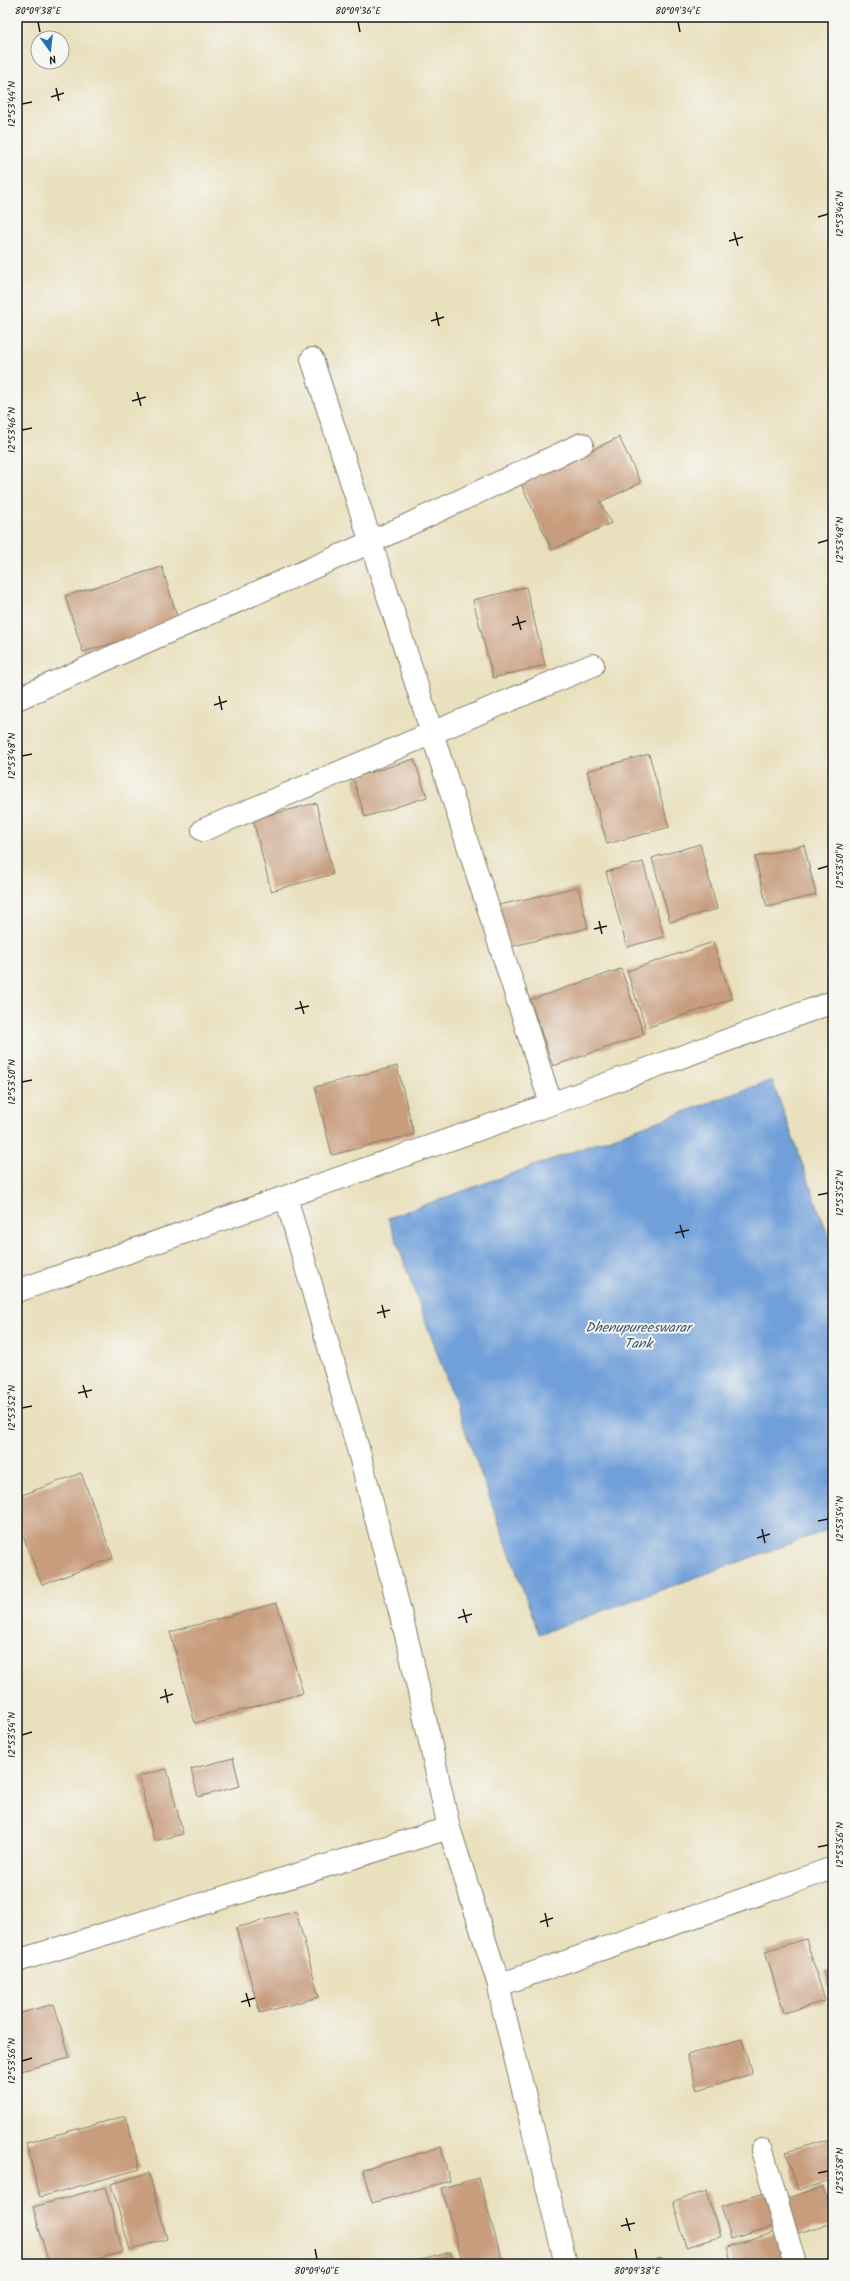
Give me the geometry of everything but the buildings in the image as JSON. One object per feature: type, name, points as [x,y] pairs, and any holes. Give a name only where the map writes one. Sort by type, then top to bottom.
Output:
[{"type":"street","points":[[312,359],[551,1104]]},
{"type":"street","points":[[17,699],[371,542],[582,444]]},
{"type":"street","points":[[203,830],[593,665]]},
{"type":"street","points":[[17,1291],[551,1104],[833,1002]]},
{"type":"street","points":[[286,1197],[360,1456],[397,1598],[449,1828],[499,1985],[503,2008],[566,2264]]},
{"type":"street","points":[[17,1961],[449,1828]]},
{"type":"street","points":[[499,1985],[833,1868]]},
{"type":"street","points":[[762,2150],[795,2264]]},
{"type":"water","name":"Dhenupureeswarar Tank","points":[[772,1080],[833,1249],[833,1528],[539,1634],[388,1218]]}]
